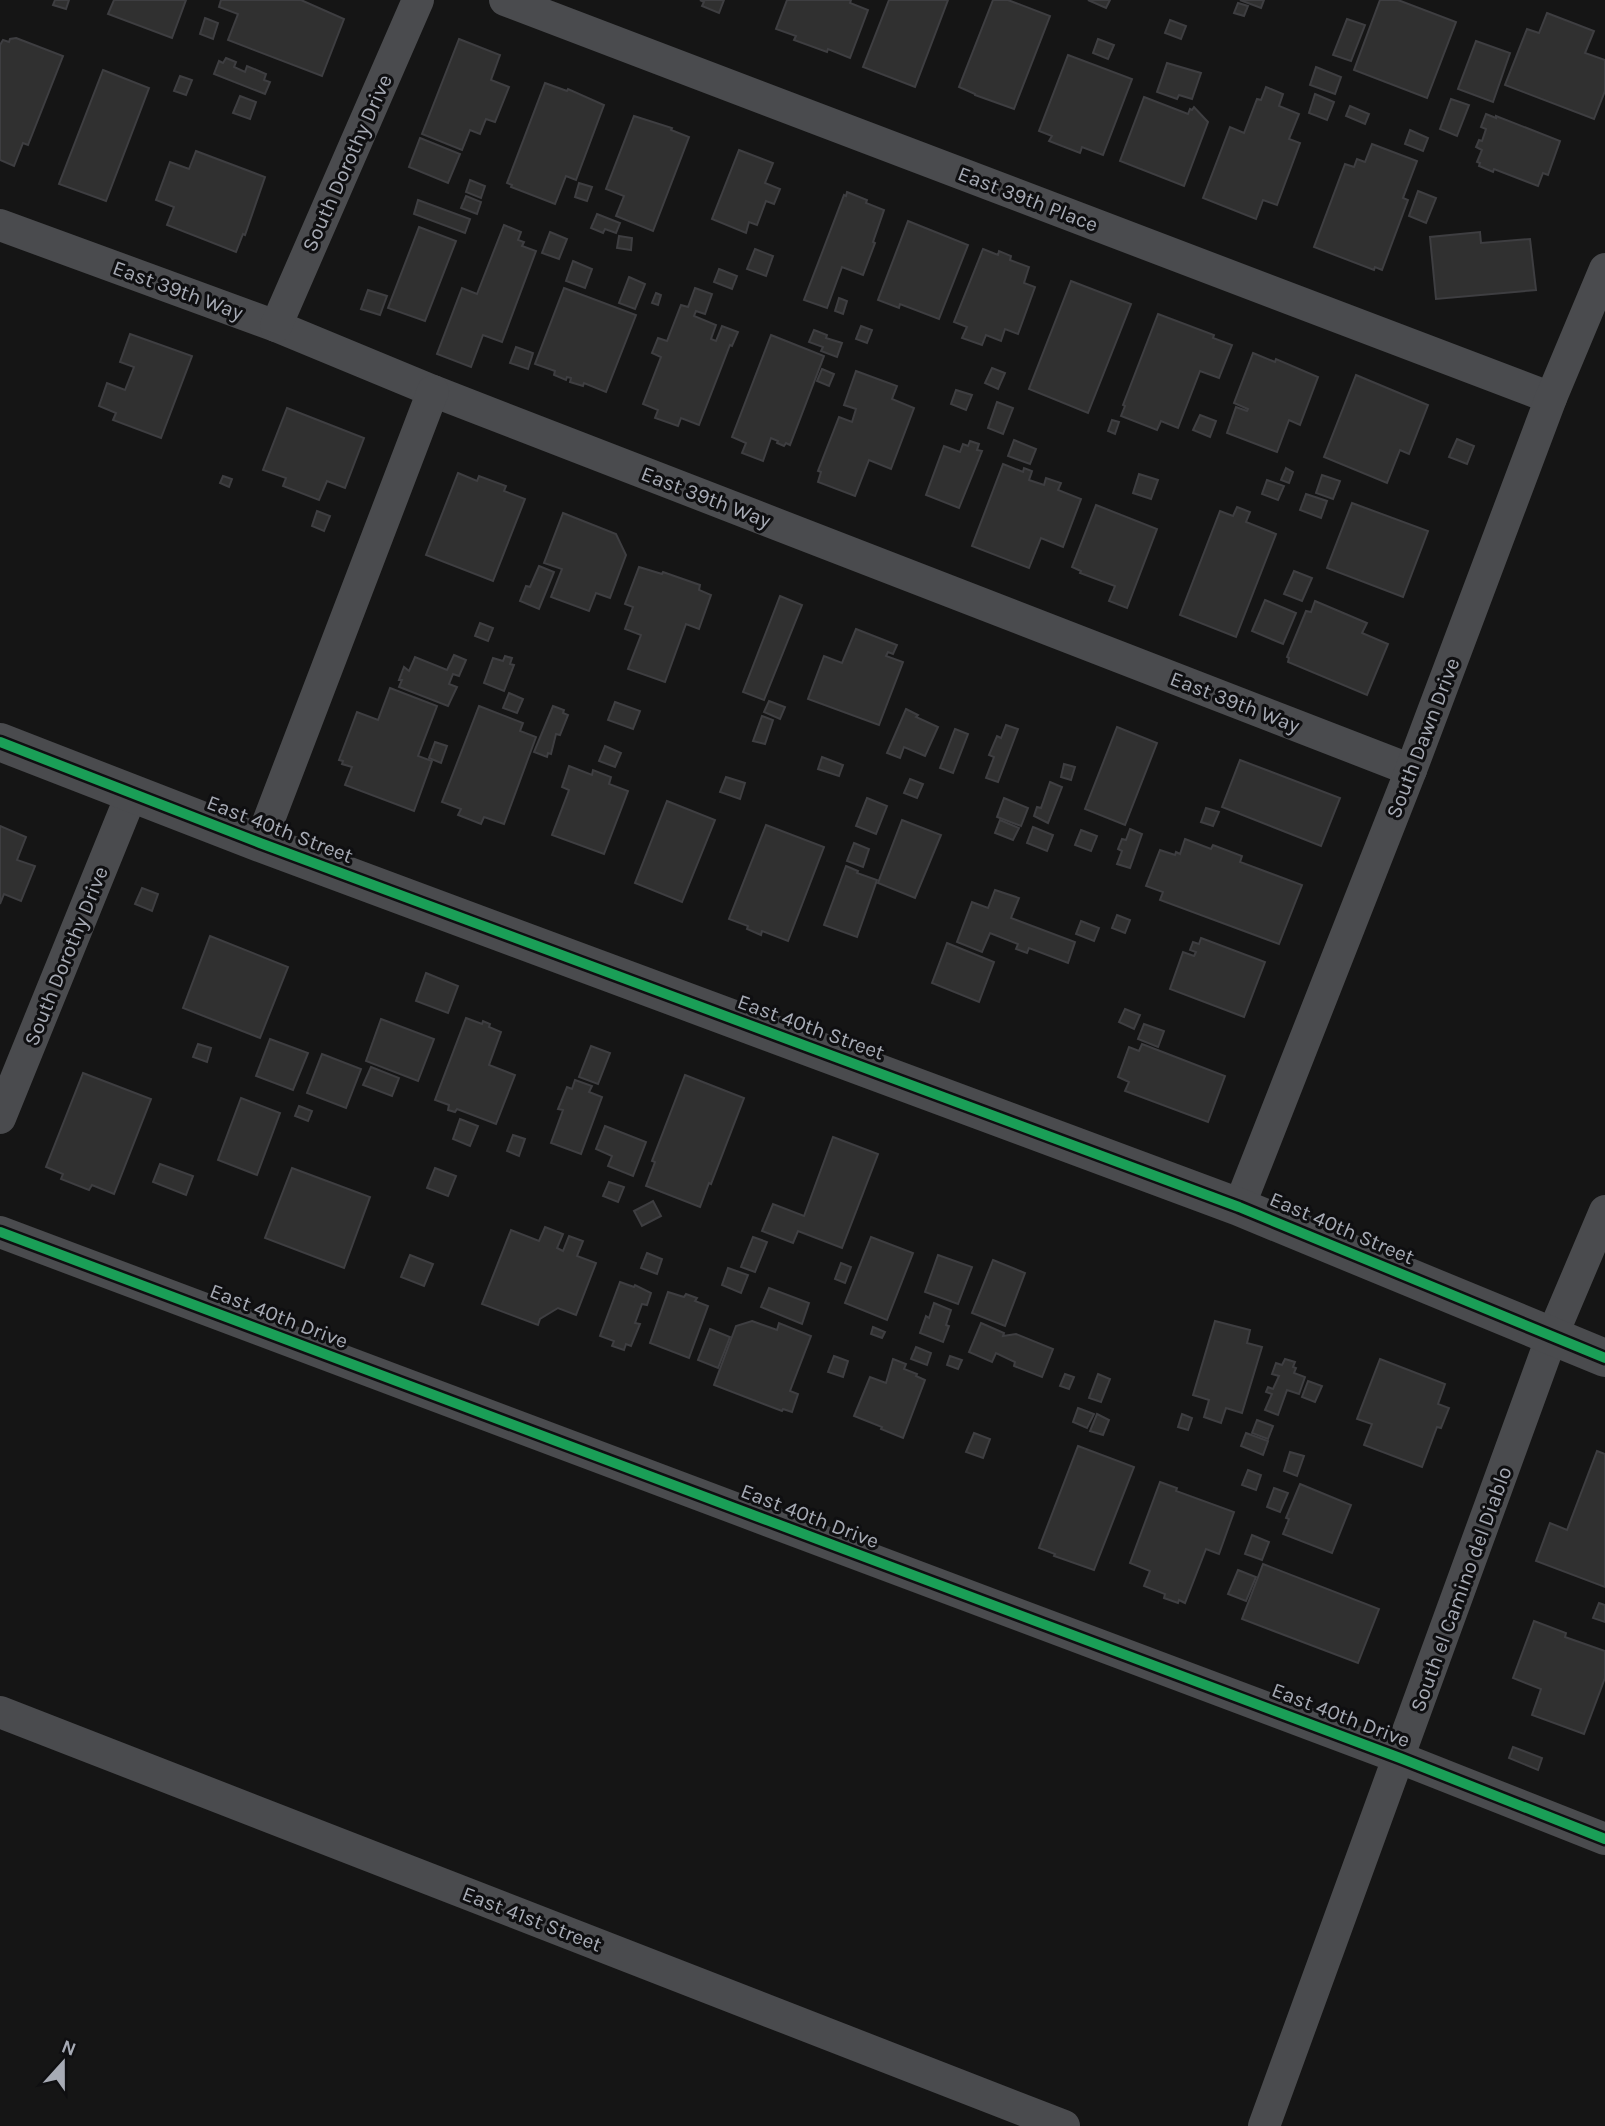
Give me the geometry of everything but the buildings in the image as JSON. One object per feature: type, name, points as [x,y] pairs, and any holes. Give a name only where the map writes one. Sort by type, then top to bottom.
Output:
[{"type":"street","name":"South Dorothy Drive","points":[[276,326],[418,0]]},
{"type":"street","name":"East 39th Place","points":[[505,0],[1551,398]]},
{"type":"street","name":"East 39th Way","points":[[0,225],[276,326],[433,391],[1412,771]]},
{"type":"street","name":"South Dawn Drive","points":[[1239,1207],[1412,771],[1551,398],[1605,269]]},
{"type":"street","points":[[260,843],[433,391]]},
{"type":"street","name":"East 40th Street","points":[[0,742],[260,843],[1239,1207],[1605,1358]]},
{"type":"street","name":"South Dorothy Drive","points":[[0,1118],[132,793]]},
{"type":"street","name":"South el Camino del Diablo","points":[[1264,2126],[1552,1336],[1605,1211]]},
{"type":"street","name":"East 40th Drive","points":[[0,1232],[1400,1758],[1605,1839]]},
{"type":"street","name":"East 41st Street","points":[[0,1712],[1064,2126]]},
{"type":"cycle path","points":[[0,742],[260,843],[1239,1207],[1605,1358]]},
{"type":"cycle path","points":[[0,1232],[1400,1758],[1605,1839]]}]
